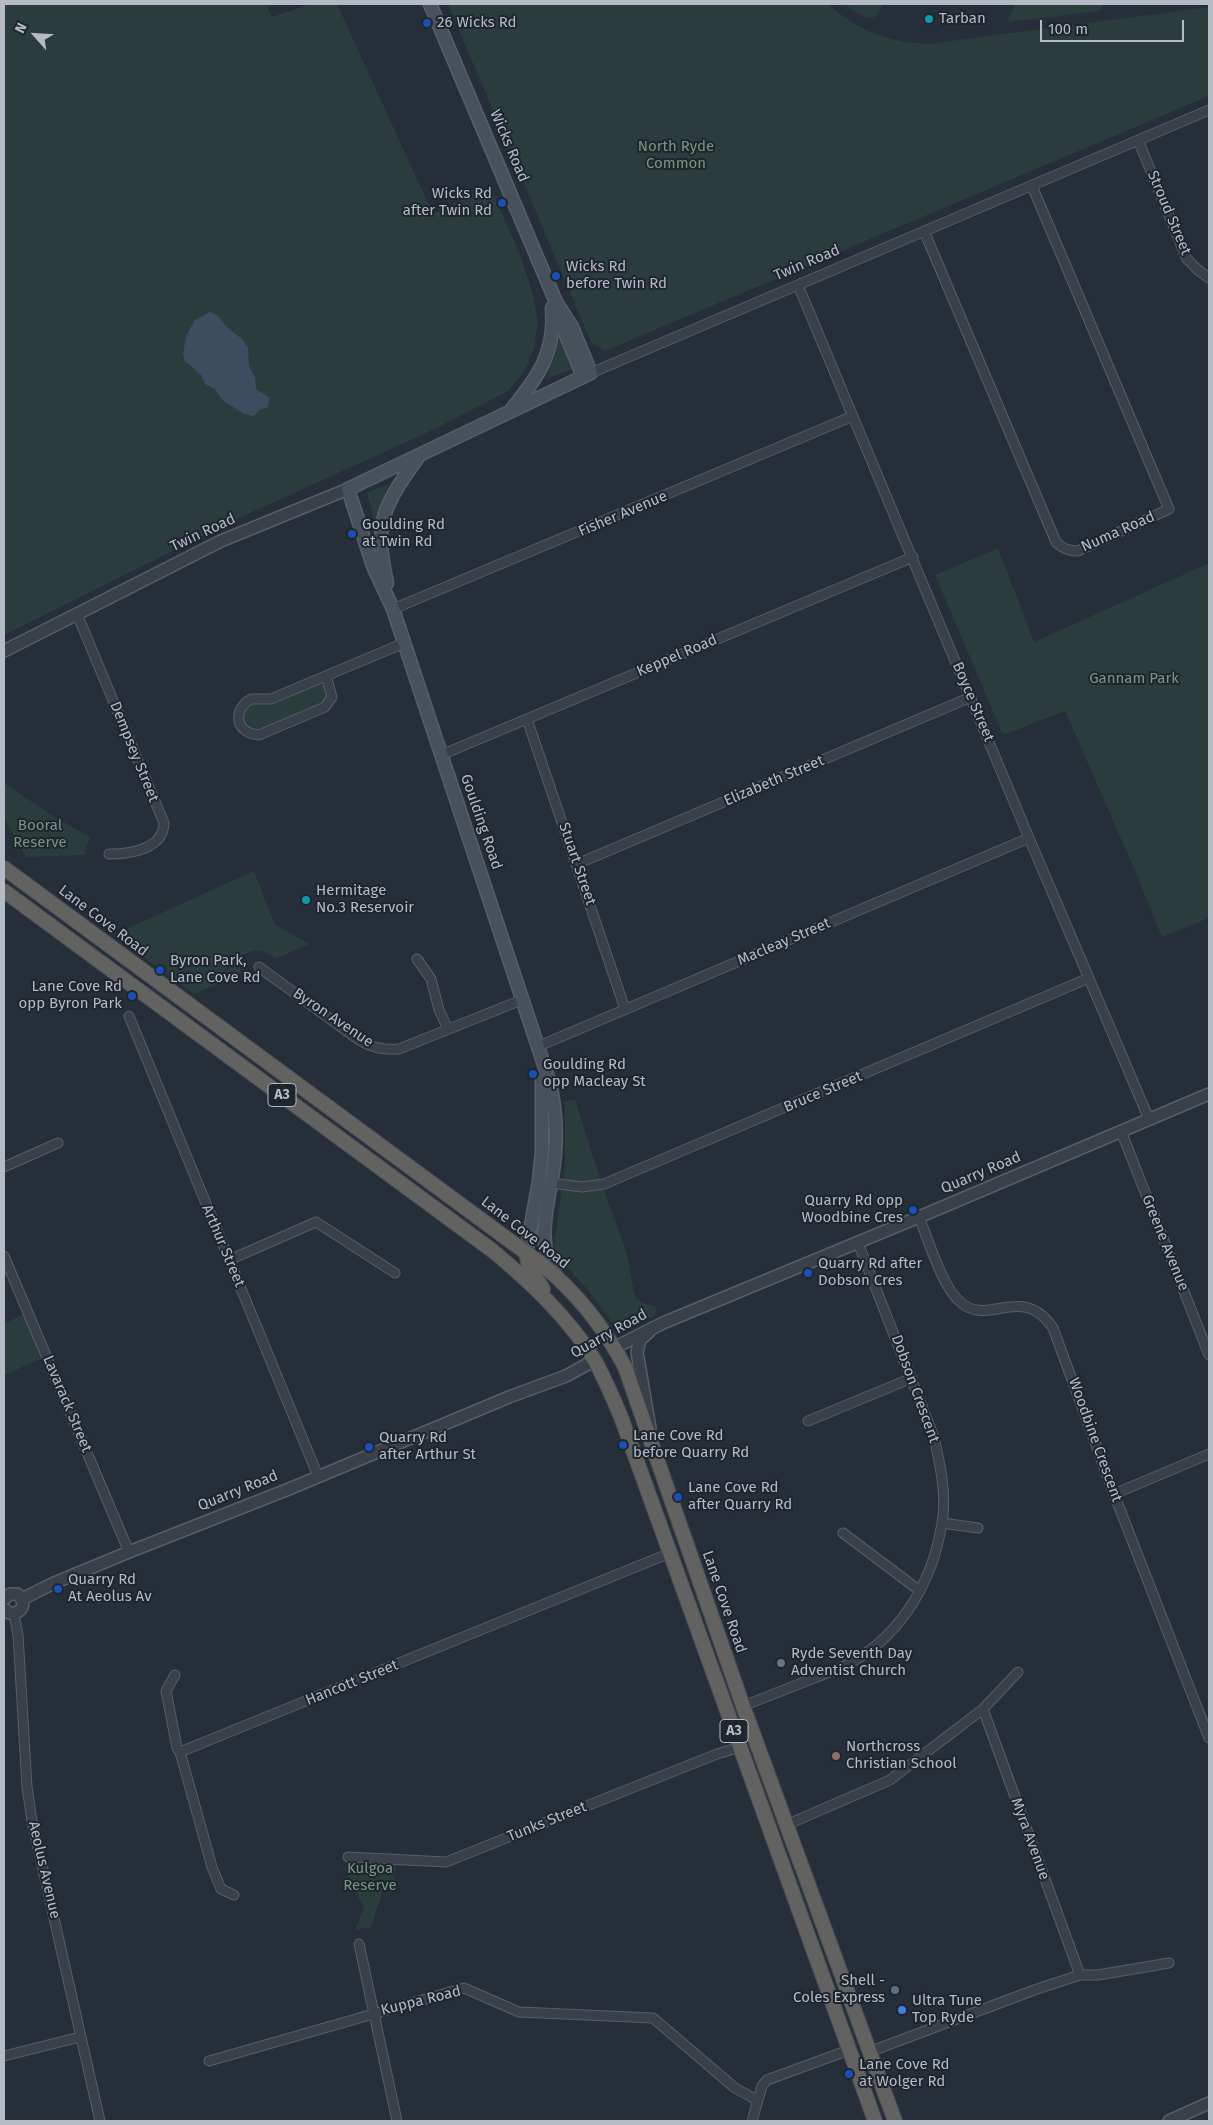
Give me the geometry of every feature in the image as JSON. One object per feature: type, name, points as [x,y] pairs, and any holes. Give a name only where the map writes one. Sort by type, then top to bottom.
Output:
[{"type":"highway","name":"Lane Cove Road","points":[[4,868],[526,1253],[559,1279],[588,1310],[625,1367],[743,1706],[895,2121]]},
{"type":"highway","name":"A3","points":[[4,891],[457,1224],[517,1271],[553,1307],[594,1360],[621,1417],[875,2121]]},
{"type":"highway","points":[[526,1253],[529,1267],[553,1307]]},
{"type":"highway","name":"Quarry Road","points":[[594,1360],[614,1348]]},
{"type":"main road","name":"Wicks Road","points":[[430,4],[556,302],[564,330],[587,375]]},
{"type":"main road","points":[[509,412],[535,380],[545,363],[553,329],[550,288]]},
{"type":"main road","name":"Twin Road","points":[[352,487],[587,375]]},
{"type":"main road","name":"Twin Road","points":[[387,506],[400,483],[421,454]]},
{"type":"main road","points":[[352,487],[382,563]]},
{"type":"main road","name":"Goulding Road","points":[[352,487],[373,566],[393,609]]},
{"type":"main road","name":"Goulding Road","points":[[387,506],[380,536],[382,563],[393,609],[524,999],[549,1080],[554,1110],[555,1154],[545,1182],[526,1253]]},
{"type":"main road","name":"Goulding Road","points":[[545,1182],[544,1243],[549,1262],[559,1279]]},
{"type":"street","name":"Twin Road","points":[[587,375],[1209,110]]},
{"type":"street","name":"Stroud Street","points":[[1138,140],[1187,258],[1209,278]]},
{"type":"street","name":"Numa Road","points":[[924,231],[1056,542],[1062,548],[1078,551],[1169,509],[1032,186]]},
{"type":"street","name":"Boyce Street","points":[[798,285],[1029,838],[1149,1119]]},
{"type":"street","name":"Fisher Avenue","points":[[393,609],[853,416]]},
{"type":"street","name":"Twin Road","points":[[4,651],[221,541],[352,487]]},
{"type":"street","name":"Keppel Road","points":[[441,755],[912,557]]},
{"type":"street","name":"Dempsey Street","points":[[77,614],[164,824],[164,831],[154,844],[130,854],[109,854]]},
{"type":"street","points":[[326,676],[332,697],[325,707],[258,735],[248,733],[240,724],[238,714],[240,707],[251,698],[271,699],[404,643]]},
{"type":"street","name":"Elizabeth Street","points":[[577,864],[971,697]]},
{"type":"street","name":"Stuart Street","points":[[527,719],[626,1009]]},
{"type":"street","name":"Macleay Street","points":[[539,1046],[1029,838]]},
{"type":"street","points":[[417,959],[431,979],[448,1029]]},
{"type":"street","name":"Byron Avenue","points":[[259,967],[372,1047],[385,1050],[399,1048],[524,999]]},
{"type":"street","name":"Bruce Street","points":[[545,1182],[582,1187],[604,1184],[1090,978]]},
{"type":"street","name":"Arthur Street","points":[[129,1016],[318,1476]]},
{"type":"street","name":"Quarry Road","points":[[614,1348],[663,1323],[1209,1094]]},
{"type":"street","name":"Greene Avenue","points":[[1121,1131],[1209,1355]]},
{"type":"street","points":[[4,1167],[58,1143]]},
{"type":"street","name":"Woodbine Crescent","points":[[919,1217],[951,1292],[963,1305],[980,1311],[1007,1306],[1028,1307],[1035,1309],[1053,1328],[1114,1494],[1209,1738]]},
{"type":"street","points":[[229,1260],[316,1222],[395,1273]]},
{"type":"street","name":"Dobson Crescent","points":[[743,1706],[851,1663],[863,1655],[886,1637],[900,1622],[920,1591],[934,1558],[942,1523],[943,1503],[939,1460],[934,1437],[858,1242]]},
{"type":"street","name":"Lavarack Street","points":[[4,1256],[129,1552]]},
{"type":"street","points":[[651,1443],[647,1405],[636,1352],[640,1340],[663,1323]]},
{"type":"street","name":"Quarry Road","points":[[22,1599],[129,1552],[509,1397],[566,1376],[594,1360]]},
{"type":"street","points":[[808,1421],[912,1378]]},
{"type":"street","points":[[1114,1494],[1209,1454]]},
{"type":"street","points":[[942,1523],[978,1528]]},
{"type":"street","points":[[843,1533],[920,1591]]},
{"type":"street","name":"Hancott Street","points":[[180,1752],[670,1554]]},
{"type":"street","points":[[4,1599],[12,1593],[17,1594],[22,1599],[22,1608],[9,1611]]},
{"type":"street","name":"Aeolus Avenue","points":[[9,1611],[18,1635],[27,1787],[32,1821],[100,2121]]},
{"type":"street","points":[[786,1825],[890,1780],[982,1709],[1018,1672]]},
{"type":"street","points":[[175,1675],[166,1691],[177,1748],[180,1752],[212,1866],[221,1889],[234,1895]]},
{"type":"street","name":"Myra Avenue","points":[[982,1709],[1080,1975]]},
{"type":"street","name":"Tunks Street","points":[[348,1857],[446,1862],[740,1747]]},
{"type":"street","points":[[359,1944],[397,2121]]},
{"type":"street","points":[[869,2052],[1037,1989],[1080,1975],[1169,1963]]},
{"type":"street","name":"Kuppa Road","points":[[209,2061],[464,1988],[519,2012],[653,2018],[735,2088],[757,2100]]},
{"type":"street","points":[[4,2056],[80,2036]]},
{"type":"street","points":[[752,2121],[762,2086],[767,2080],[849,2050]]},
{"type":"street","points":[[1169,2121],[1209,2103]]},
{"type":"green space","points":[[4,4],[266,4],[272,17],[311,4],[337,4],[433,214],[490,186],[521,257],[533,295],[538,322],[534,348],[524,372],[508,391],[437,428],[224,525],[4,635]]},
{"type":"green space","name":"North Ryde Common","points":[[448,4],[828,4],[862,28],[874,33],[900,41],[928,44],[1209,7],[1209,96],[605,351],[591,342]]},
{"type":"green space","points":[[845,4],[883,4],[875,16],[866,18]]},
{"type":"green space","points":[[1015,4],[1103,4],[1100,11],[1007,22]]},
{"type":"green space","points":[[559,335],[571,370],[546,379],[557,350]]},
{"type":"green space","points":[[388,484],[375,524],[367,493]]},
{"type":"green space","name":"Gannam Park","points":[[998,548],[1034,642],[1209,563],[1209,918],[1162,937],[1065,711],[1003,735],[935,575]]},
{"type":"green space","points":[[319,683],[324,685],[328,695],[325,703],[258,731],[250,729],[244,724],[243,713],[250,705],[265,705],[276,702]]},
{"type":"green space","name":"Booral Reserve","points":[[4,783],[47,812],[91,838],[86,846],[85,855],[26,857],[4,818]]},
{"type":"green space","points":[[254,871],[275,925],[310,944],[275,959],[263,952],[250,952],[242,959],[240,966],[241,974],[194,994],[113,935]]},
{"type":"green space","points":[[575,1099],[599,1176],[627,1254],[634,1292],[637,1299],[656,1307],[655,1316],[626,1327],[614,1325],[588,1290],[553,1252],[565,1166],[565,1102]]},
{"type":"green space","points":[[24,1314],[41,1359],[4,1375],[4,1324]]},
{"type":"green space","name":"Kulgoa Reserve","points":[[348,1857],[396,1859],[394,1886],[382,1893],[371,1927],[355,1930],[364,1908],[345,1870]]},
{"type":"water","points":[[210,312],[217,315],[228,328],[242,339],[248,348],[249,366],[255,377],[256,389],[270,398],[268,407],[259,410],[254,416],[244,414],[222,400],[215,389],[205,384],[201,375],[185,361],[183,355],[186,336],[195,320]]},
{"type":"place","name":"Tarban","points":[[929,19]]},
{"type":"place","name":"26 Wicks Rd","points":[[427,23]]},
{"type":"place","name":"Wicks Rd after Twin Rd","points":[[502,203]]},
{"type":"place","name":"Wicks Rd before Twin Rd","points":[[556,276]]},
{"type":"place","name":"Goulding Rd at Twin Rd","points":[[352,534]]},
{"type":"place","name":"Hermitage No.3 Reservoir","points":[[306,900]]},
{"type":"place","name":"Byron Park, Lane Cove Rd","points":[[160,970]]},
{"type":"place","name":"Lane Cove Rd opp Byron Park","points":[[132,996]]},
{"type":"place","name":"Goulding Rd opp Macleay St","points":[[533,1074]]},
{"type":"place","name":"Quarry Rd opp Woodbine Cres","points":[[913,1210]]},
{"type":"place","name":"Quarry Rd after Dobson Cres","points":[[808,1273]]},
{"type":"place","name":"Lane Cove Rd before Quarry Rd","points":[[623,1445]]},
{"type":"place","name":"Quarry Rd after Arthur St","points":[[369,1447]]},
{"type":"place","name":"Lane Cove Rd after Quarry Rd","points":[[678,1497]]},
{"type":"place","name":"Quarry Rd At Aeolus Av","points":[[58,1589]]},
{"type":"place","name":"Ryde Seventh Day Adventist Church","points":[[781,1663]]},
{"type":"place","name":"Northcross Christian School","points":[[836,1756]]},
{"type":"place","name":"Shell - Coles Express","points":[[895,1990]]},
{"type":"place","name":"Ultra Tune Top Ryde","points":[[902,2010]]},
{"type":"place","name":"Lane Cove Rd at Wolger Rd","points":[[849,2074]]}]
